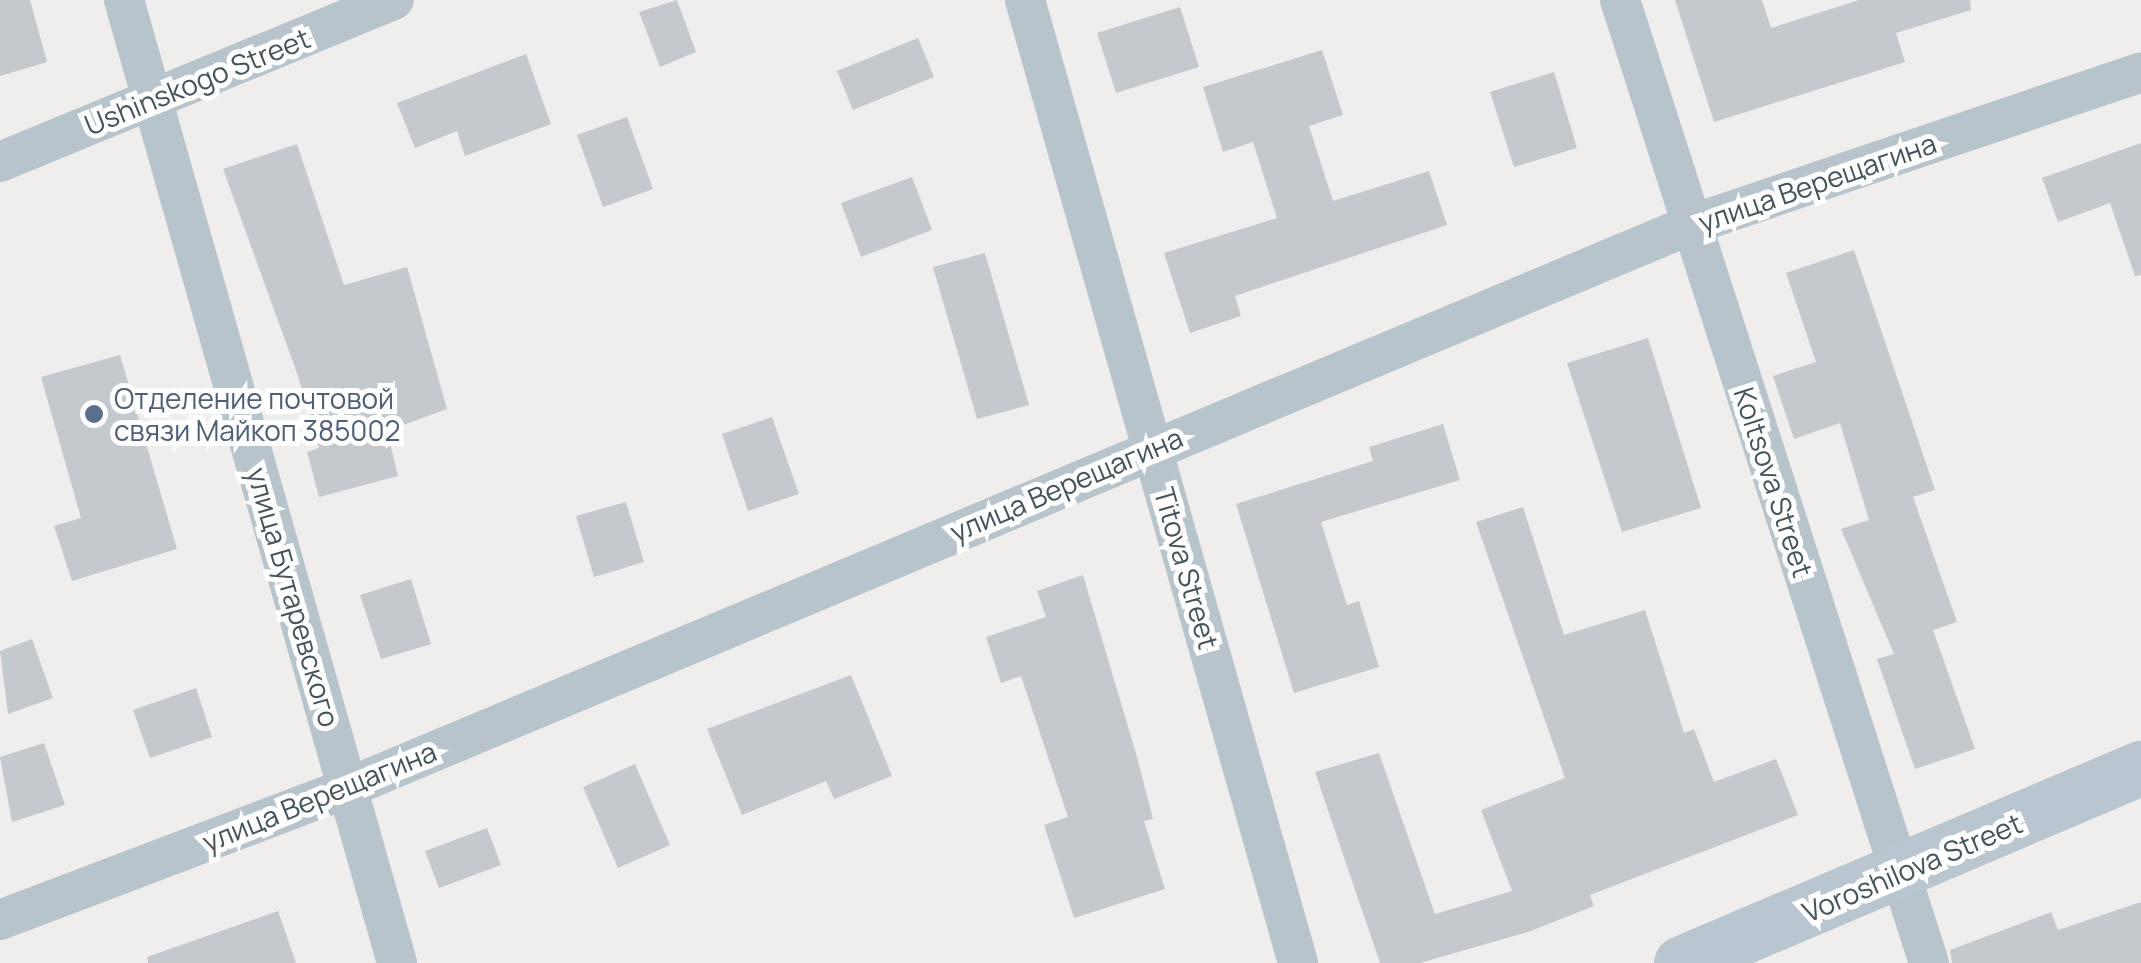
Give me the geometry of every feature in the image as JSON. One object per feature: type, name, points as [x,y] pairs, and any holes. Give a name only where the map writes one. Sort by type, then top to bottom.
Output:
[{"type":"main road","name":"Voroshilova Street","points":[[1681,963],[1901,874],[2141,768]]},
{"type":"street","name":"улица Бутаревского","points":[[124,0],[397,963]]},
{"type":"street","name":"Ushinskogo Street","points":[[0,162],[394,0]]},
{"type":"street","name":"Titova Street","points":[[1025,0],[1298,963]]},
{"type":"street","name":"Koltsova Street","points":[[1620,0],[1929,963]]},
{"type":"street","name":"улица Верещагина","points":[[0,920],[347,788],[1690,225],[2141,72]]},
{"type":"building","points":[[0,0],[30,0],[47,62],[0,76]]},
{"type":"building","points":[[677,0],[696,52],[660,67],[639,12]]},
{"type":"building","points":[[1675,0],[1762,0],[1771,28],[1859,0],[1970,0],[1971,10],[1896,33],[1905,62],[1714,122]]},
{"type":"building","points":[[1180,7],[1199,67],[1116,93],[1097,33]]},
{"type":"building","points":[[918,38],[934,77],[853,110],[837,71]]},
{"type":"building","points":[[1322,50],[1343,115],[1309,126],[1333,201],[1429,171],[1447,225],[1235,296],[1241,316],[1190,333],[1164,253],[1277,218],[1253,142],[1223,152],[1203,87]]},
{"type":"building","points":[[526,54],[551,124],[465,156],[457,131],[415,148],[397,103]]},
{"type":"building","points":[[1554,72],[1577,148],[1514,167],[1490,92]]},
{"type":"building","points":[[627,117],[653,189],[603,207],[577,135]]},
{"type":"building","points":[[2141,143],[2141,275],[2135,276],[2110,203],[2058,222],[2042,178]]},
{"type":"building","points":[[297,144],[344,285],[407,267],[447,409],[387,431],[398,476],[319,497],[307,452],[319,448],[297,373],[223,169]]},
{"type":"building","points":[[912,177],[932,230],[861,257],[841,203]]},
{"type":"building","points":[[1854,250],[1935,490],[1913,497],[1957,622],[1933,630],[1975,749],[1915,769],[1877,659],[1894,654],[1841,529],[1869,520],[1840,423],[1794,439],[1773,376],[1816,362],[1786,273]]},
{"type":"building","points":[[985,253],[1029,405],[977,419],[933,267]]},
{"type":"building","points":[[1648,338],[1701,508],[1622,532],[1567,363]]},
{"type":"building","points":[[120,355],[177,549],[72,581],[54,526],[81,518],[41,377]]},
{"type":"building","points":[[772,417],[799,494],[748,511],[722,434]]},
{"type":"building","points":[[1443,424],[1460,480],[1321,522],[1347,605],[1359,601],[1379,667],[1294,693],[1236,504],[1373,461],[1369,447]]},
{"type":"building","points":[[626,502],[644,562],[594,577],[576,516]]},
{"type":"building","points":[[1523,507],[1564,635],[1645,610],[1684,733],[1694,729],[1714,782],[1776,759],[1798,815],[1590,895],[1594,906],[1528,932],[1420,963],[1380,963],[1315,772],[1379,753],[1435,914],[1512,891],[1481,810],[1565,778],[1476,522]]},
{"type":"building","points":[[1083,575],[1137,757],[1153,819],[1144,821],[1165,889],[1074,918],[1044,825],[1068,817],[1021,676],[1001,683],[986,637],[1046,617],[1037,591]]},
{"type":"building","points":[[411,579],[431,644],[381,659],[360,595]]},
{"type":"building","points":[[32,639],[53,698],[8,714],[0,651]]},
{"type":"building","points":[[851,675],[892,776],[834,799],[826,781],[742,815],[707,729]]},
{"type":"building","points":[[196,688],[212,737],[150,758],[133,710]]},
{"type":"building","points":[[44,743],[65,805],[12,822],[0,757]]},
{"type":"building","points":[[635,764],[670,845],[618,868],[583,787]]},
{"type":"building","points":[[487,828],[501,865],[439,888],[425,851]]},
{"type":"building","points":[[2141,902],[2141,963],[1952,963],[1950,950],[2051,912],[2058,930]]},
{"type":"building","points":[[278,911],[296,963],[148,963],[147,957]]},
{"type":"place","name":"Отделение почтовой связи Майкоп 385002","points":[[94,414]]}]
